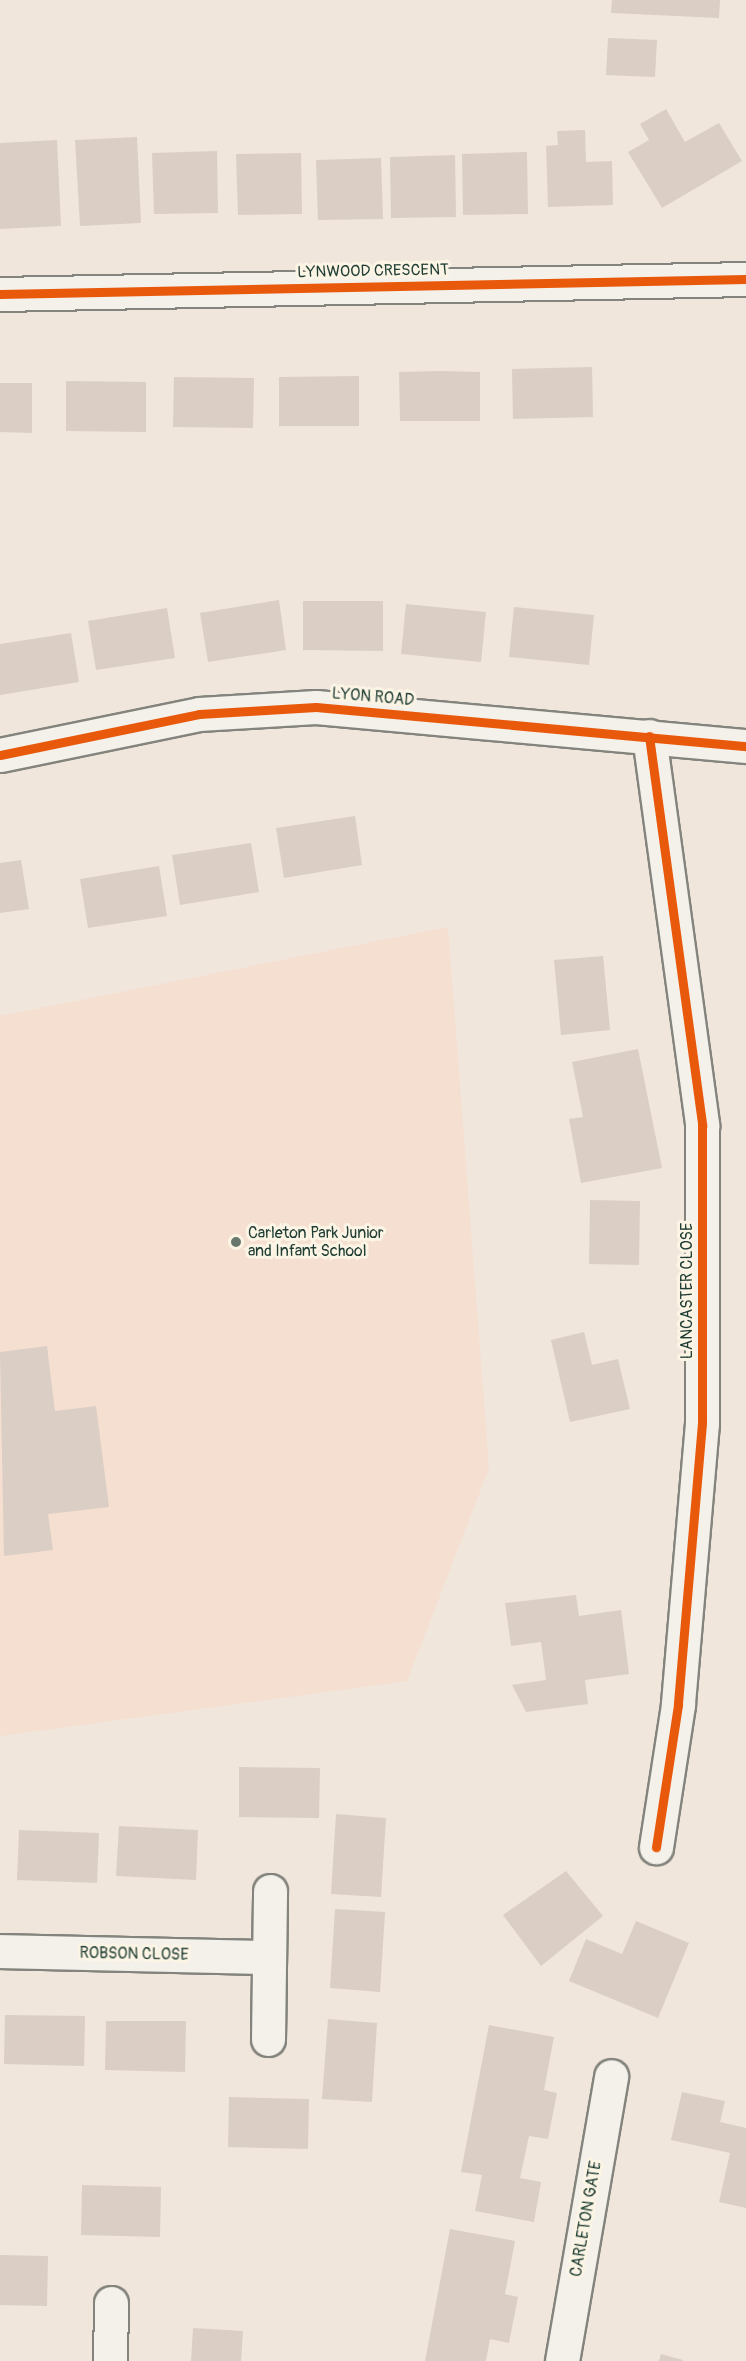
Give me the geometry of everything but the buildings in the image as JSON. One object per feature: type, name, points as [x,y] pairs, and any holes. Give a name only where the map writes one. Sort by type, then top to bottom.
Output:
[{"type":"street","name":"LYNWOOD CRESCENT","points":[[0,294],[746,279]]},
{"type":"street","name":"LYON ROAD","points":[[0,755],[200,714],[316,707],[746,746]]},
{"type":"street","name":"LANCASTER CLOSE","points":[[649,736],[702,1125],[702,1423],[678,1705],[656,1847]]},
{"type":"street","points":[[268,2039],[270,1891]]},
{"type":"street","name":"ROBSON CLOSE","points":[[0,1951],[268,1957]]},
{"type":"street","name":"CARLETON GATE","points":[[562,2361],[610,2076]]},
{"type":"street","points":[[110,2361],[111,2303]]},
{"type":"shaded area","name":"Carleton Park Junior and Infant School","points":[[448,927],[489,1468],[407,1681],[0,1736],[0,1016]]},
{"type":"cycle path","points":[[0,294],[746,279]]},
{"type":"cycle path","points":[[0,755],[199,714],[316,707],[746,746]]},
{"type":"cycle path","points":[[649,736],[702,1125],[702,1423],[678,1705],[656,1847]]},
{"type":"place","name":"Carleton Park Junior and Infant School","points":[[236,1242]]}]
